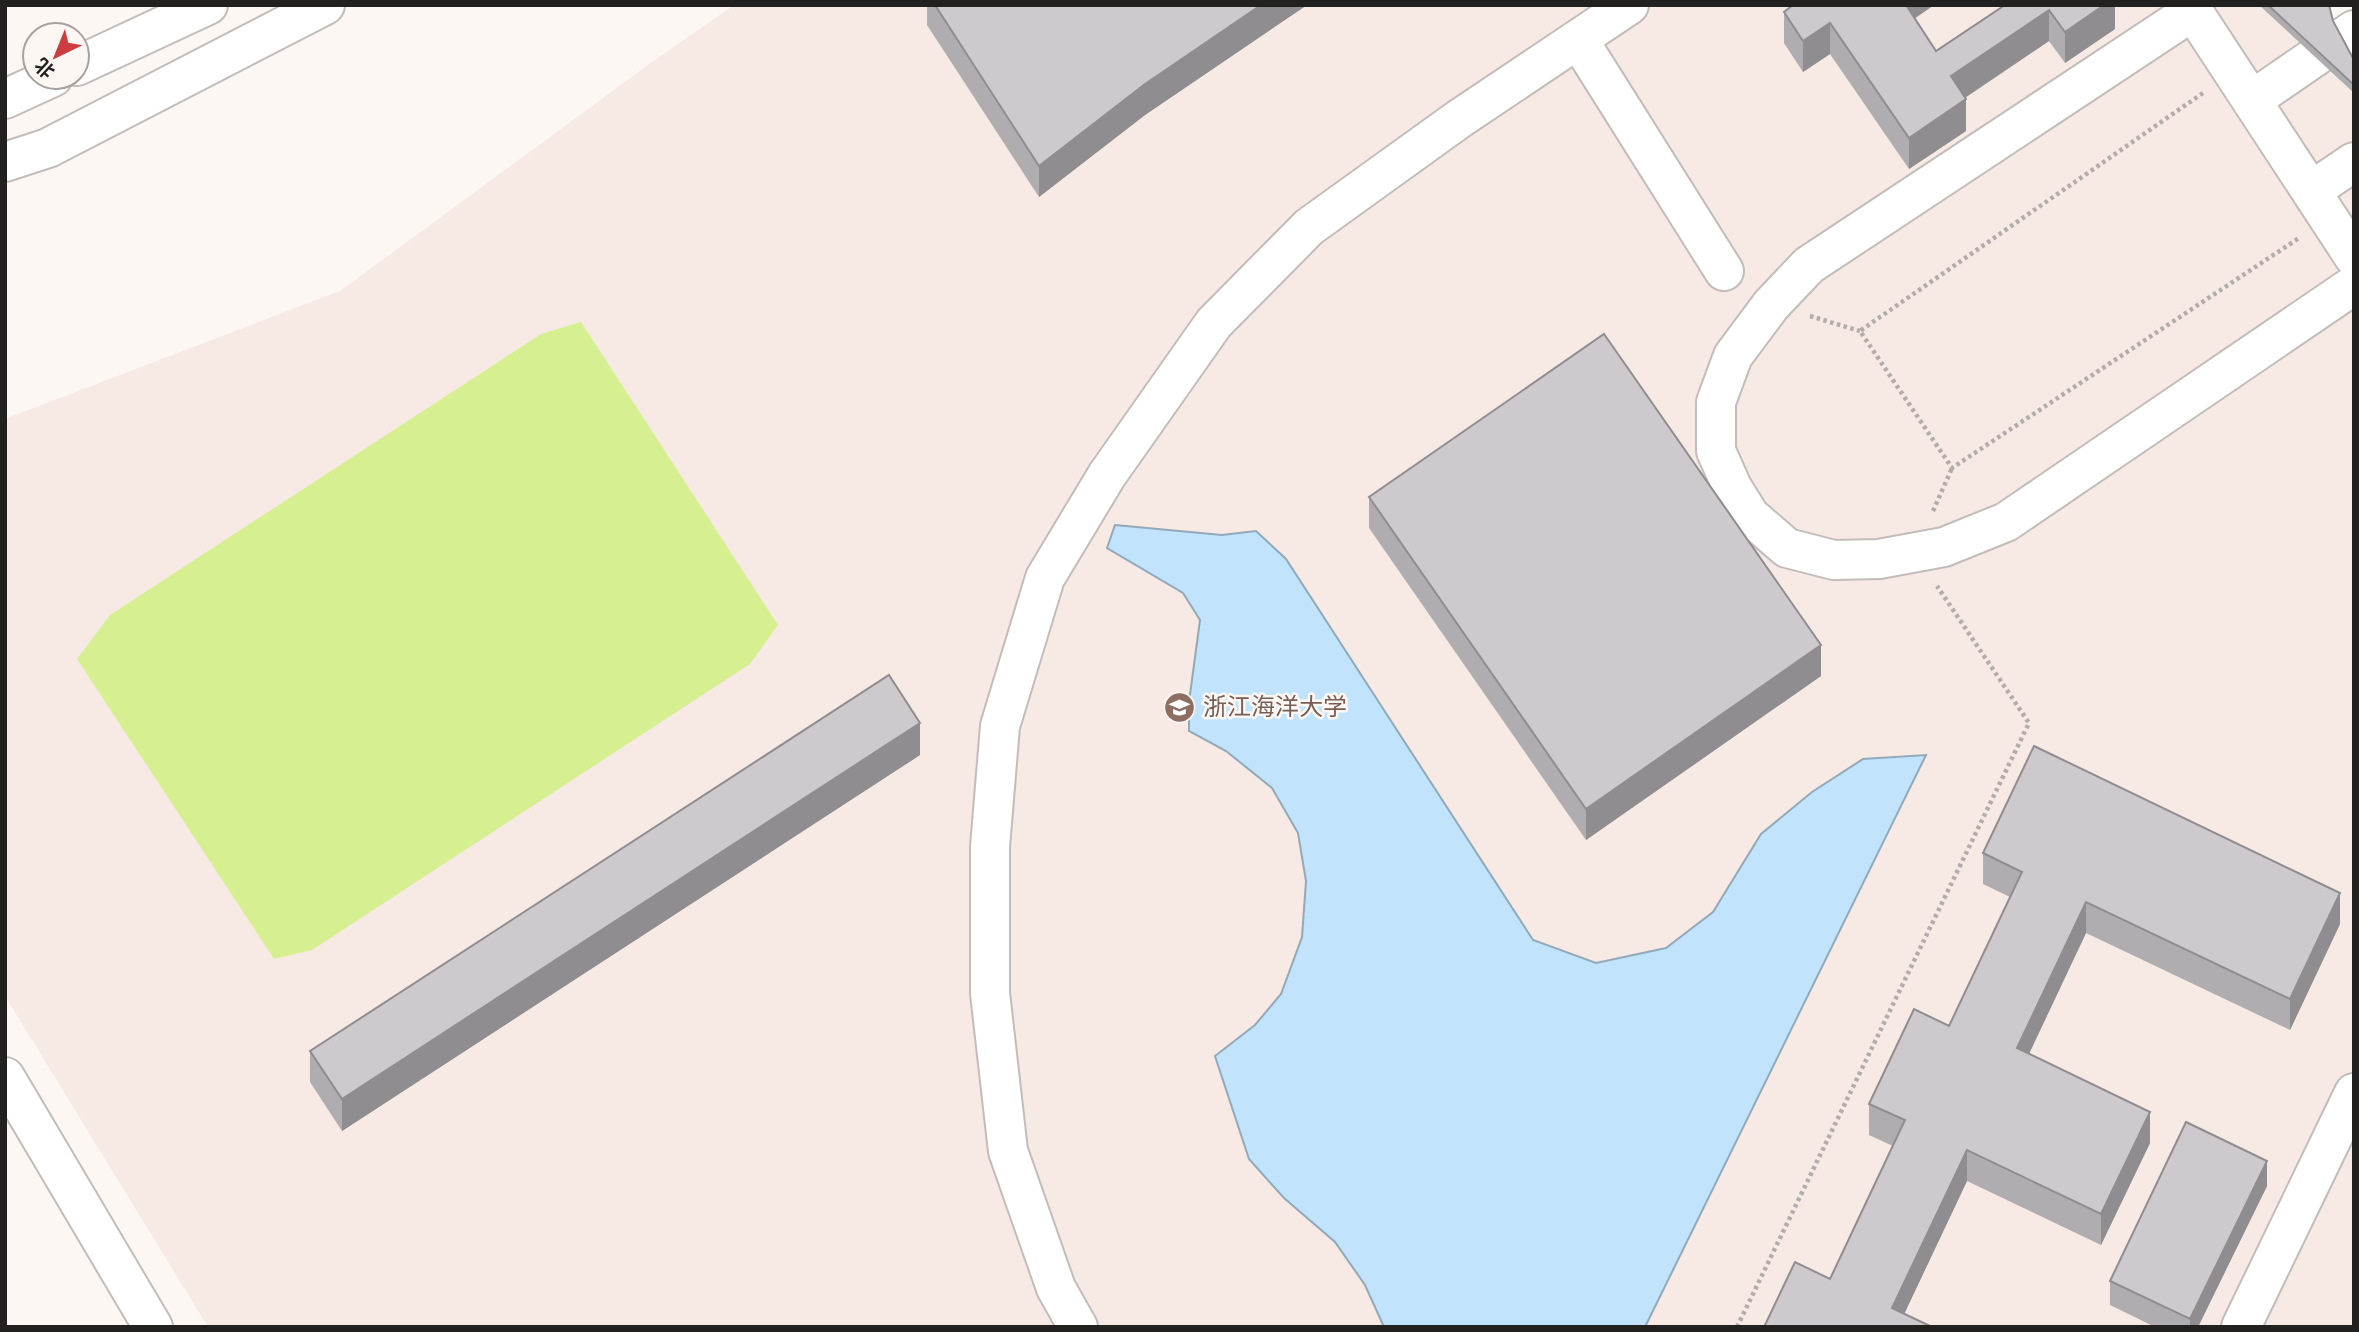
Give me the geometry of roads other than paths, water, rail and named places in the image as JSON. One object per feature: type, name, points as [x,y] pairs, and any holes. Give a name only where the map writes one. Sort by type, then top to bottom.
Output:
[{"type":"main road","points":[[91,59],[208,5]]},
{"type":"main road","points":[[5,162],[48,148],[325,5]]},
{"type":"main road","points":[[1078,1327],[1056,1288],[1009,1151],[990,993],[990,847],[1000,726],[1045,578],[1107,475],[1214,323],[1299,236],[1459,119],[1629,5]]},
{"type":"main road","points":[[2354,257],[2191,8],[1809,265],[1771,305],[1734,356],[1716,402],[1716,451],[1732,487],[1750,516],[1787,548],[1833,560],[1879,559],[1944,547],[2006,522],[2354,285]]},
{"type":"main road","points":[[2243,86],[2354,30]]},
{"type":"main road","points":[[1578,39],[1724,271]]},
{"type":"main road","points":[[5,99],[22,91]]},
{"type":"main road","points":[[2320,205],[2354,162]]},
{"type":"main road","points":[[5,1077],[153,1327]]},
{"type":"main road","points":[[2241,1327],[2354,1093]]},
{"type":"water","points":[[1115,525],[1222,535],[1256,531],[1286,559],[1533,940],[1596,963],[1666,948],[1713,912],[1761,834],[1812,792],[1863,759],[1926,755],[1645,1327],[1384,1327],[1365,1285],[1335,1242],[1284,1198],[1249,1159],[1215,1056],[1255,1025],[1281,994],[1302,937],[1306,881],[1298,833],[1272,788],[1226,751],[1189,731],[1189,702],[1200,620],[1183,593],[1107,548]]},
{"type":"place","name":"浙江海洋大学","points":[[1180,707]]}]
